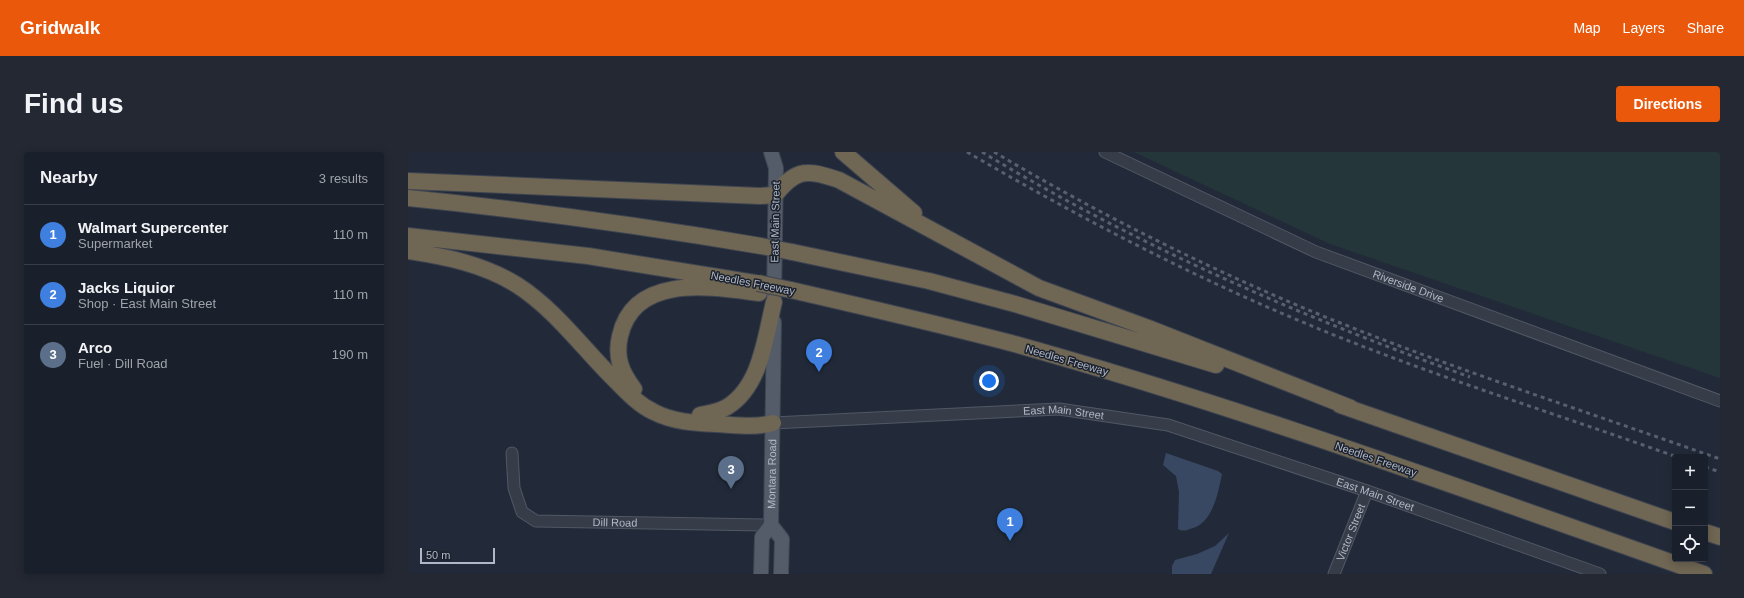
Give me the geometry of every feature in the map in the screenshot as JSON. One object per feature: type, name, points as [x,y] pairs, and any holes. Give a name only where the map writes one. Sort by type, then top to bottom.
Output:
[{"type":"highway","points":[[844,152],[938,233]]},
{"type":"highway","points":[[408,181],[477,182],[740,196],[775,195],[786,181],[799,174],[816,173],[839,180],[1039,288],[1151,329],[1351,408]]},
{"type":"highway","points":[[408,198],[599,220],[761,246],[929,282],[1015,304],[1194,358],[1351,408],[1672,521]]},
{"type":"highway","name":"Needles Freeway","points":[[408,236],[588,256],[904,316],[1011,344],[1220,407],[1390,464],[1704,574]]},
{"type":"highway","points":[[408,251],[456,259],[476,265],[494,272],[518,286],[562,324],[637,401],[654,412],[673,419],[693,422],[759,427],[773,423]]},
{"type":"highway","points":[[759,288],[679,288],[662,291],[640,303],[629,315],[621,330],[618,346],[618,362],[626,378],[636,390],[650,401],[666,408],[700,415],[758,418],[773,423]]},
{"type":"highway","points":[[700,415],[726,408],[736,401],[747,387],[761,357],[774,302]]},
{"type":"highway","points":[[1708,533],[1720,537]]},
{"type":"main road","name":"East Main Street","points":[[771,152],[776,168],[773,423]]},
{"type":"main road","name":"Montara Road","points":[[761,574],[762,537],[771,525],[773,423]]},
{"type":"main road","name":"Montara Road","points":[[771,525],[782,539],[781,574]]},
{"type":"street","name":"Riverside Drive","points":[[1105,152],[1316,252],[1720,401]]},
{"type":"street","name":"East Main Street","points":[[773,423],[1059,409],[1168,425],[1367,491],[1600,574]]},
{"type":"street","name":"Dill Road","points":[[512,453],[514,488],[522,512],[536,521],[771,525]]},
{"type":"street","name":"Victor Street","points":[[1334,574],[1367,491]]},
{"type":"shaded area","points":[[1134,152],[1720,152],[1720,378],[1330,244]]},
{"type":"water","points":[[1166,453],[1218,471],[1222,474],[1219,490],[1209,514],[1198,526],[1187,530],[1178,529],[1179,492],[1176,476],[1163,465]]},
{"type":"water","points":[[1229,533],[1211,574],[1172,574],[1172,566],[1175,560],[1197,554],[1215,546]]},
{"type":"railway","points":[[967,152],[1090,221],[1257,303],[1393,358],[1672,455]]},
{"type":"railway","points":[[982,152],[1099,218],[1220,277],[1344,330],[1470,377]]},
{"type":"railway","points":[[994,152],[1108,216],[1147,236],[1226,274],[1306,309],[1357,330],[1512,387],[1720,459]]},
{"type":"railway","points":[[1708,468],[1720,472]]},
{"type":"place","name":"Jacks Liquior","points":[[819,372]]},
{"type":"place","name":"Arco","points":[[731,489]]},
{"type":"place","name":"Walmart Supercenter","points":[[1010,541]]}]
